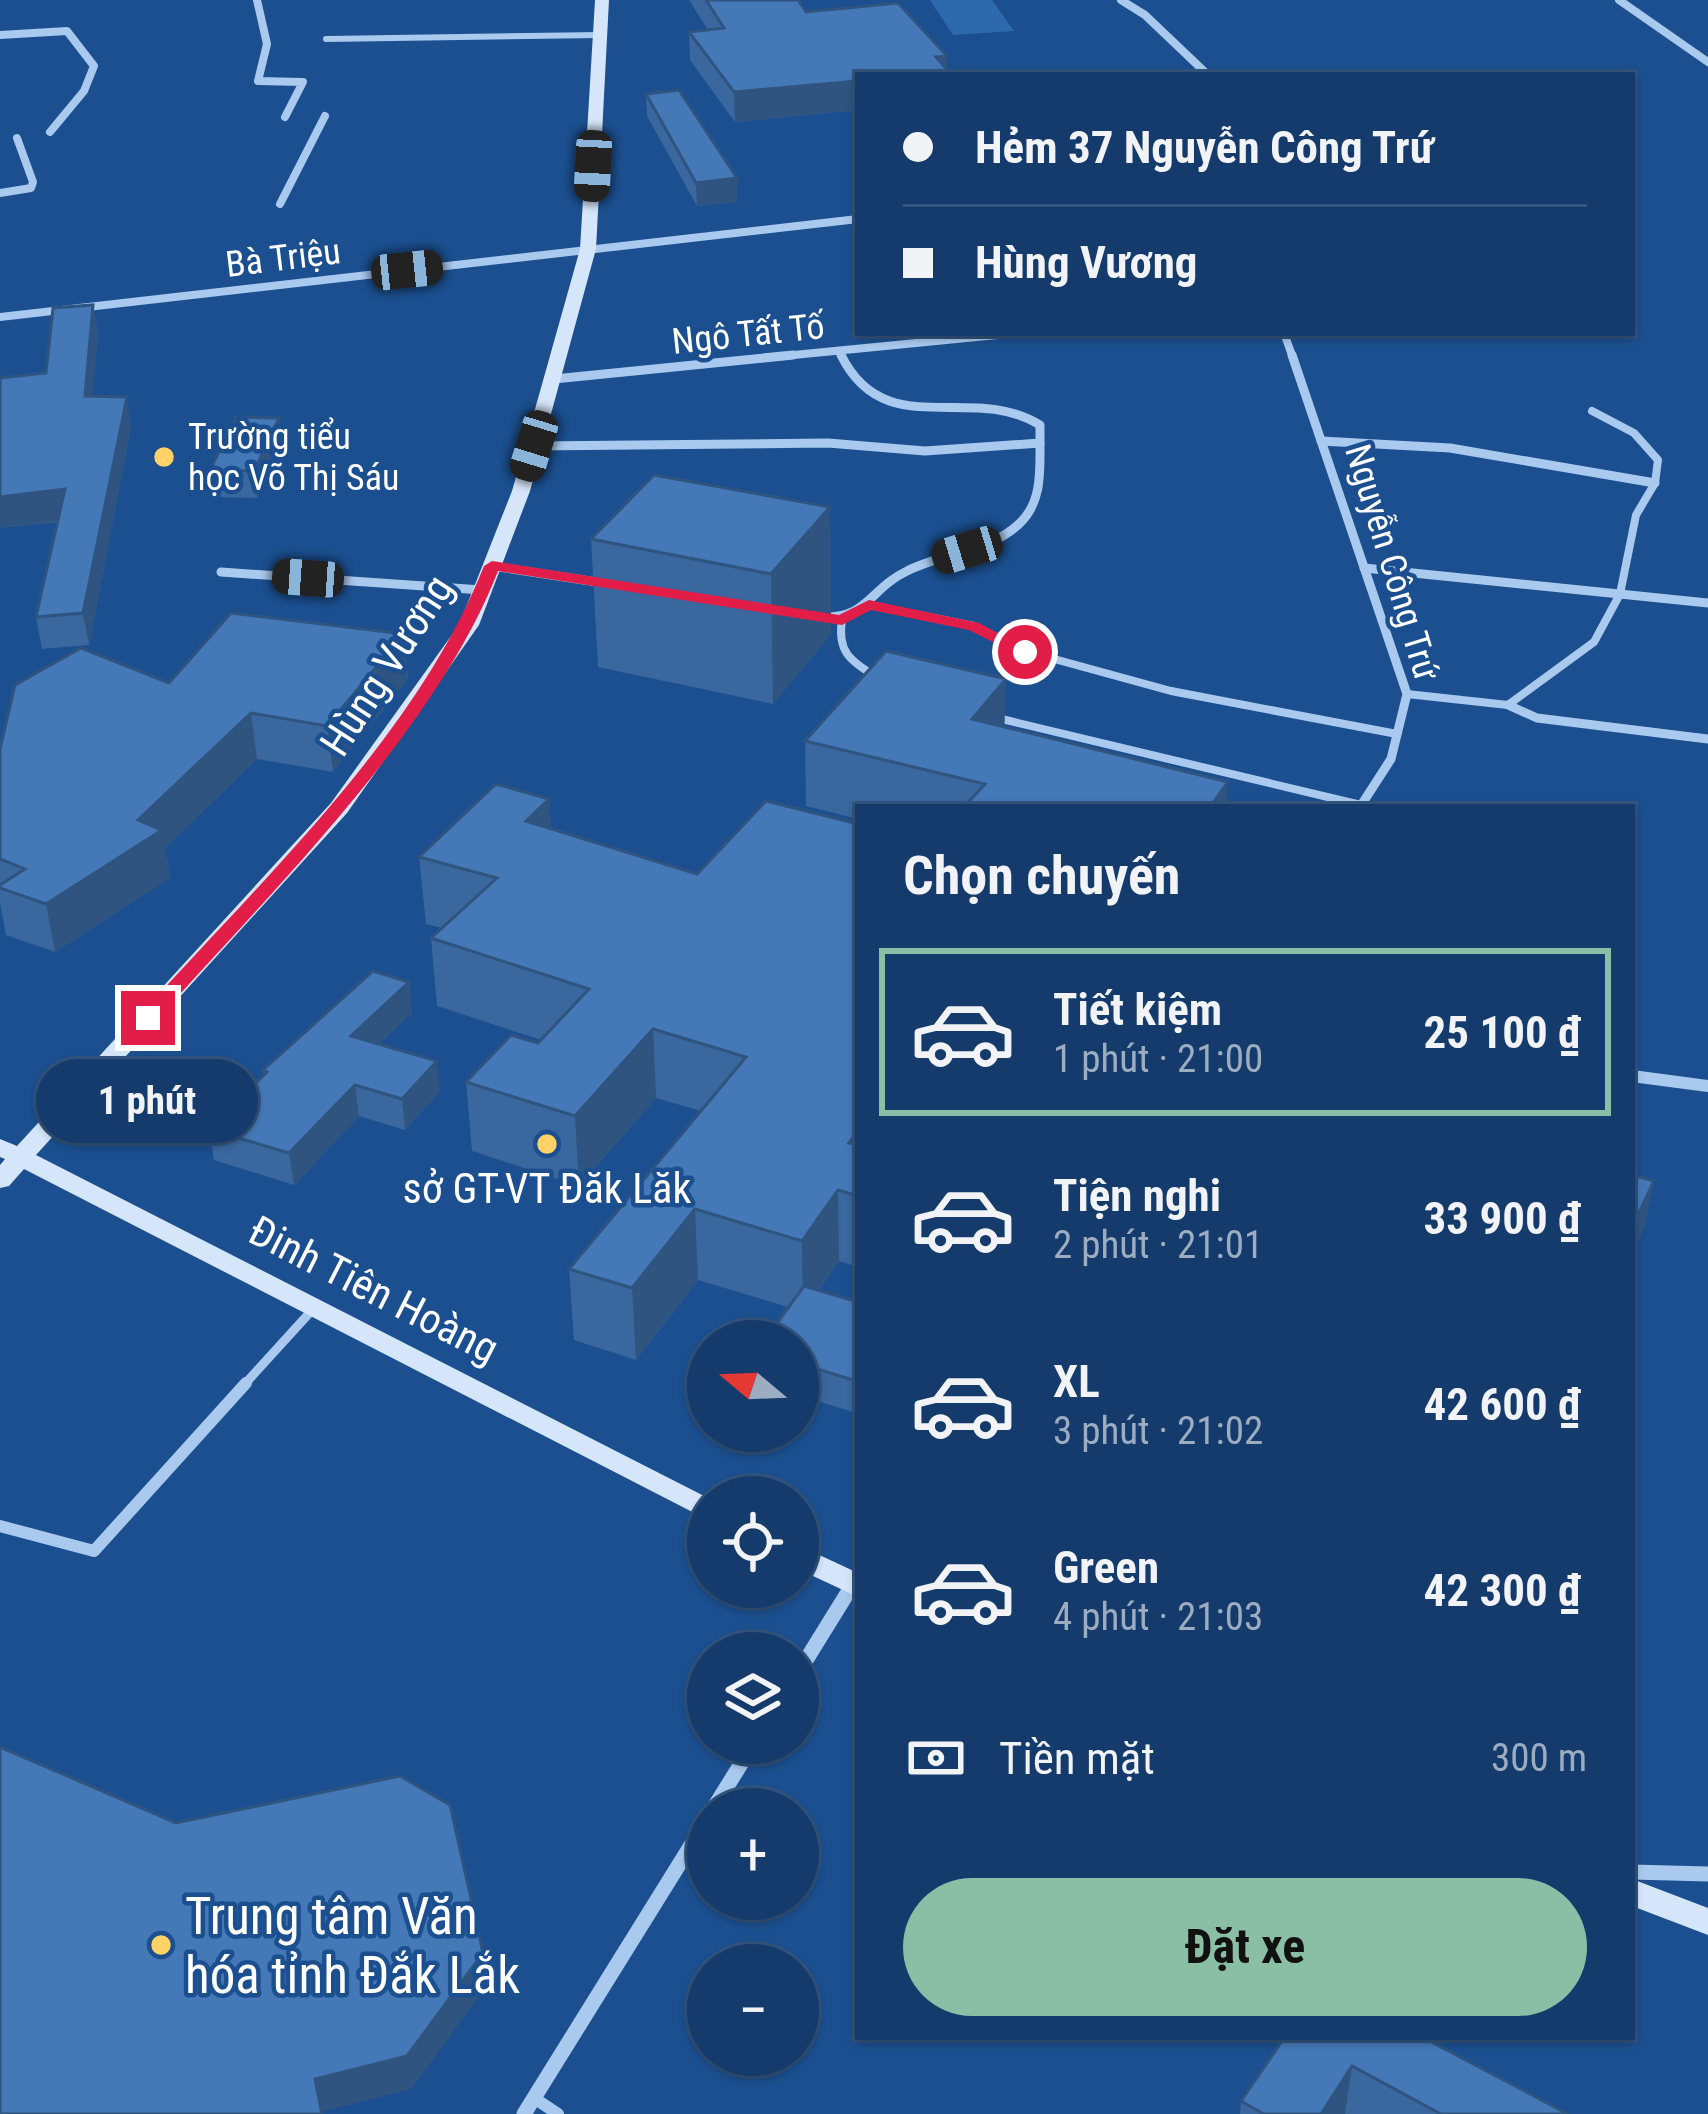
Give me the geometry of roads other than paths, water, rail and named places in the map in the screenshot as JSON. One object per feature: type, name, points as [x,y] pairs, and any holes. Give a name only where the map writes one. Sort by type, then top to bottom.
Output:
[{"type":"street","points":[[257,0],[268,44],[258,81],[303,82],[285,117]]},
{"type":"street","name":"Hùng Vương","points":[[0,1180],[10,1153],[339,808],[469,625],[534,446],[588,250],[602,0]]},
{"type":"street","points":[[1121,0],[1145,15],[1205,72]]},
{"type":"street","points":[[1619,0],[1708,62]]},
{"type":"street","points":[[0,35],[67,31],[94,66],[84,91],[50,132]]},
{"type":"street","points":[[280,204],[325,116]]},
{"type":"street","points":[[0,194],[31,188],[33,182],[17,138]]},
{"type":"street","name":"Bà Triệu","points":[[0,316],[855,219]]},
{"type":"street","name":"Ngô Tất Tố","points":[[554,379],[989,336]]},
{"type":"street","name":"Nguyễn Công Trứ","points":[[1285,336],[1407,694],[1390,759],[1361,804]]},
{"type":"street","points":[[795,613],[842,620],[869,605],[900,574],[1000,540],[1024,518],[1043,481],[1040,424],[1027,413],[891,403],[859,385],[839,351]]},
{"type":"street","points":[[1321,441],[1450,448],[1654,483]]},
{"type":"street","points":[[534,446],[828,443],[926,451],[1040,443]]},
{"type":"street","points":[[492,566],[632,588]]},
{"type":"street","points":[[1364,568],[1708,603]]},
{"type":"street","points":[[221,572],[482,590]]},
{"type":"street","points":[[1508,705],[1538,718],[1708,739]]},
{"type":"street","points":[[1635,1076],[1708,1086]]},
{"type":"street","name":"Đinh Tiên Hoàng","points":[[10,1153],[687,1499]]},
{"type":"street","points":[[819,1565],[855,1582]]},
{"type":"street","points":[[819,1639],[855,1584]]},
{"type":"street","points":[[529,2106],[687,1852]]},
{"type":"street","points":[[1635,1872],[1708,1874]]},
{"type":"street","points":[[1635,1893],[1708,1922]]},
{"type":"lane","points":[[326,39],[600,35]]},
{"type":"lane","points":[[1407,694],[1508,705],[1594,643],[1620,594],[1636,515],[1654,483],[1658,460],[1651,447],[1592,411]]},
{"type":"lane","points":[[869,605],[974,626],[1025,652],[1171,692],[1397,734]]},
{"type":"lane","points":[[842,620],[838,641],[842,653],[888,684]]},
{"type":"lane","points":[[988,716],[1352,804]]},
{"type":"lane","points":[[0,1526],[94,1551],[314,1308]]},
{"type":"lane","points":[[529,2106],[558,2114]]},
{"type":"place","name":"Trường tiểu học Võ Thị Sáu","points":[[164,457]]},
{"type":"place","name":"sở GT-VT Đăk Lăk","points":[[547,1144]]},
{"type":"place","name":"Trung tâm Văn hóa tỉnh Đắk Lắk","points":[[161,1945]]}]
